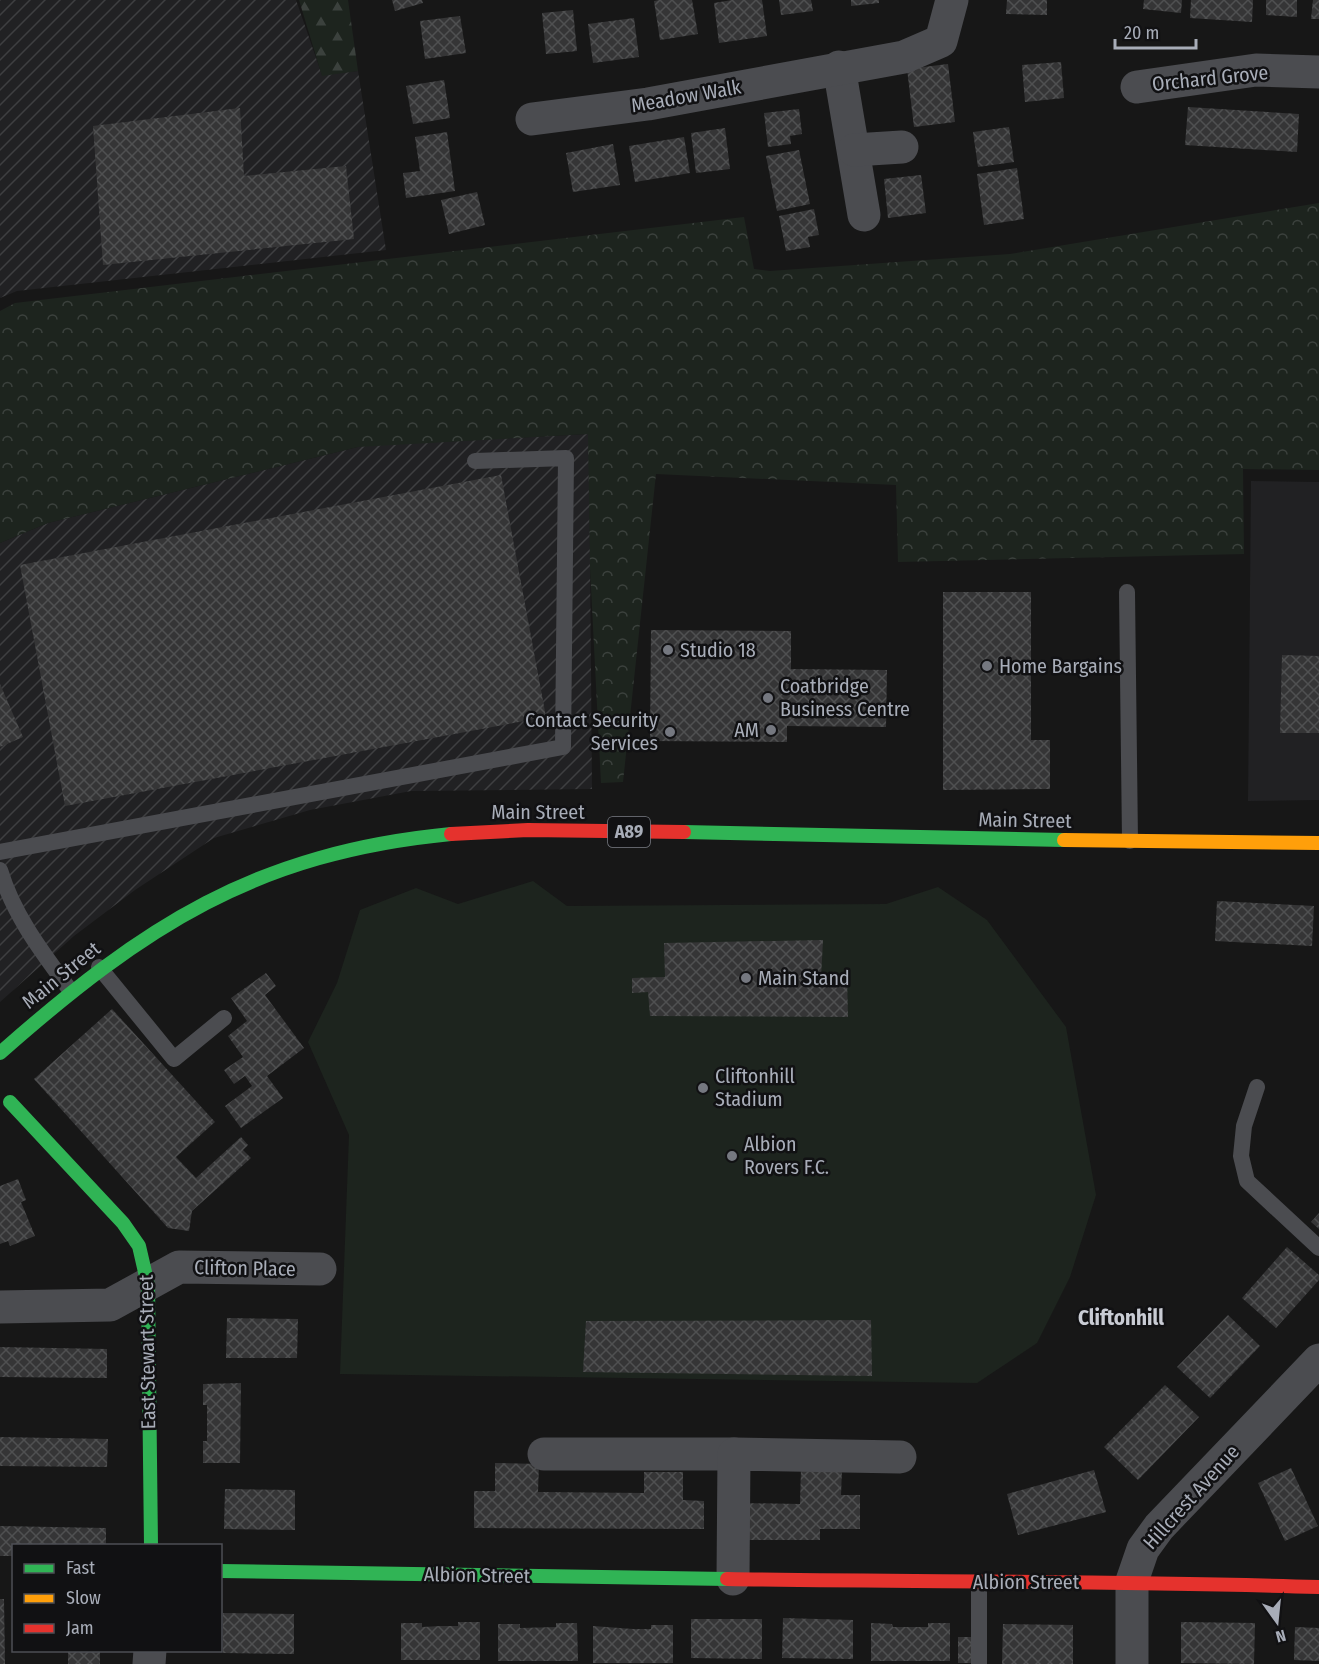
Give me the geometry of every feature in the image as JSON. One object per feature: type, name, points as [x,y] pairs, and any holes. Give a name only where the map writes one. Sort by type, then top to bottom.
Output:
[{"type":"street","name":"Meadow Walk","points":[[532,119],[648,104],[839,67],[904,57],[941,41],[952,0]]},
{"type":"street","points":[[839,67],[864,215]]},
{"type":"street","name":"Orchard Grove","points":[[1137,87],[1256,70],[1319,72]]},
{"type":"street","points":[[854,150],[902,147]]},
{"type":"street","name":"Main Street","points":[[0,1053],[70,990],[149,932],[206,901],[263,876],[308,860],[366,845],[455,831],[590,831],[1319,843]]},
{"type":"street","name":"East Stewart Street","points":[[9,1102],[123,1223],[139,1246],[148,1284],[151,1544]]},
{"type":"street","name":"Clifton Place","points":[[0,1306],[110,1305],[179,1267],[320,1269]]},
{"type":"street","name":"Hillcrest Avenue","points":[[1132,1664],[1132,1581],[1143,1549],[1159,1527],[1319,1360]]},
{"type":"street","points":[[544,1454],[900,1457]]},
{"type":"street","points":[[733,1579],[734,1454]]},
{"type":"street","name":"Albion Street","points":[[222,1572],[979,1583],[1132,1581],[1319,1587]]},
{"type":"lane","points":[[0,852],[563,747],[566,458],[475,461]]},
{"type":"lane","points":[[1127,592],[1130,841]]},
{"type":"lane","points":[[0,870],[7,894],[30,936],[70,990]]},
{"type":"lane","points":[[99,967],[174,1059],[224,1018]]},
{"type":"lane","points":[[1257,1087],[1243,1136],[1241,1156],[1247,1181],[1319,1248]]},
{"type":"lane","points":[[979,1583],[979,1664]]},
{"type":"shaded area","points":[[0,0],[296,0],[322,75],[358,71],[386,250],[17,291],[0,298]]},
{"type":"shaded area","points":[[589,434],[592,789],[411,791],[310,810],[214,838],[135,890],[74,936],[0,1002],[0,543],[48,523],[362,446]]},
{"type":"shaded area","points":[[1251,481],[1319,482],[1319,800],[1248,801]]},
{"type":"green space","points":[[299,0],[348,0],[358,71],[322,76]]},
{"type":"green space","points":[[1319,203],[1319,470],[1243,469],[1244,554],[898,562],[896,485],[656,474],[623,782],[601,783],[590,568],[588,434],[358,447],[48,523],[0,543],[0,311],[15,303],[744,217],[754,269],[770,271],[1010,254]]},
{"type":"green space","name":"Cliftonhill Stadium","points":[[533,881],[567,906],[886,904],[938,887],[987,920],[1066,1027],[1096,1195],[1070,1277],[1037,1343],[977,1383],[340,1374],[349,1135],[308,1042],[337,983],[360,910],[416,888],[458,904]]},
{"type":"building","points":[[392,0],[422,0],[423,3],[395,11]]},
{"type":"building","points":[[692,0],[698,34],[660,40],[654,1]]},
{"type":"building","points":[[732,0],[762,0],[767,36],[719,43],[714,3]]},
{"type":"building","points":[[779,0],[811,0],[813,11],[781,15]]},
{"type":"building","points":[[851,0],[879,0],[879,3],[851,6]]},
{"type":"building","points":[[1007,0],[1047,0],[1047,15],[1006,14]]},
{"type":"building","points":[[1144,0],[1182,0],[1181,13],[1143,9]]},
{"type":"building","points":[[1191,0],[1253,0],[1252,22],[1190,18]]},
{"type":"building","points":[[1266,0],[1297,0],[1297,17],[1266,15]]},
{"type":"building","points":[[1313,0],[1319,0],[1319,19],[1311,19]]},
{"type":"building","points":[[573,10],[577,51],[546,54],[542,13]]},
{"type":"building","points":[[460,16],[466,53],[425,59],[420,21]]},
{"type":"building","points":[[634,18],[639,57],[593,63],[588,24]]},
{"type":"building","points":[[1061,62],[1064,98],[1025,102],[1022,65]]},
{"type":"building","points":[[948,64],[955,122],[914,127],[907,69]]},
{"type":"building","points":[[444,80],[450,118],[413,124],[406,86]]},
{"type":"building","points":[[1188,107],[1299,114],[1297,152],[1185,145]]},
{"type":"building","points":[[240,108],[244,176],[346,166],[354,239],[103,265],[93,126]]},
{"type":"building","points":[[799,109],[802,134],[790,136],[791,144],[768,147],[764,113]]},
{"type":"building","points":[[1009,127],[1014,162],[978,167],[973,132]]},
{"type":"building","points":[[725,128],[730,169],[696,173],[691,133]]},
{"type":"building","points":[[447,132],[455,191],[406,198],[403,173],[420,171],[415,137]]},
{"type":"building","points":[[684,137],[690,173],[635,182],[629,146]]},
{"type":"building","points":[[613,144],[620,185],[573,192],[566,153]]},
{"type":"building","points":[[799,150],[810,204],[777,211],[766,156]]},
{"type":"building","points":[[1017,168],[1024,219],[984,225],[977,174]]},
{"type":"building","points":[[921,175],[926,213],[888,218],[884,179]]},
{"type":"building","points":[[477,192],[485,225],[449,234],[441,200]]},
{"type":"building","points":[[814,209],[819,235],[808,237],[810,247],[786,251],[779,216]]},
{"type":"building","points":[[501,475],[546,717],[65,806],[20,565]]},
{"type":"building","name":"Home Bargains","points":[[943,592],[1031,592],[1031,740],[1050,740],[1050,789],[943,790]]},
{"type":"building","name":"Coatbridge Business Centre","points":[[651,630],[791,631],[791,669],[887,670],[886,727],[787,726],[787,742],[650,741]]},
{"type":"building","points":[[1282,655],[1319,656],[1319,733],[1280,733]]},
{"type":"building","points":[[0,684],[23,737],[0,747]]},
{"type":"building","points":[[1217,901],[1314,906],[1312,946],[1215,941]]},
{"type":"building","name":"Main Stand","points":[[823,940],[821,978],[847,977],[848,1017],[650,1016],[648,992],[632,993],[632,978],[665,977],[664,943]]},
{"type":"building","points":[[266,973],[276,986],[265,995],[304,1048],[267,1076],[283,1098],[241,1128],[225,1106],[252,1086],[245,1076],[234,1084],[224,1070],[243,1057],[228,1036],[247,1021],[231,998]]},
{"type":"building","points":[[112,1009],[215,1122],[176,1157],[196,1178],[241,1137],[248,1145],[243,1150],[251,1158],[192,1211],[189,1231],[168,1228],[34,1079]]},
{"type":"building","points":[[18,1179],[26,1200],[21,1202],[35,1236],[10,1246],[8,1241],[0,1244],[0,1186]]},
{"type":"building","points":[[1319,1213],[1319,1229],[1311,1222]]},
{"type":"building","points":[[1287,1247],[1319,1275],[1319,1280],[1276,1328],[1242,1298]]},
{"type":"building","points":[[1228,1315],[1260,1346],[1210,1398],[1177,1367]]},
{"type":"building","points":[[227,1318],[298,1319],[297,1358],[226,1358]]},
{"type":"building","points":[[871,1320],[872,1376],[583,1372],[586,1321]]},
{"type":"building","points":[[0,1347],[107,1349],[107,1378],[0,1377]]},
{"type":"building","points":[[241,1383],[240,1463],[203,1463],[203,1441],[207,1441],[207,1405],[203,1405],[203,1384]]},
{"type":"building","points":[[1165,1385],[1199,1417],[1138,1480],[1104,1447]]},
{"type":"building","points":[[0,1437],[108,1439],[107,1467],[0,1466]]},
{"type":"building","points":[[495,1463],[539,1464],[538,1492],[644,1493],[644,1472],[683,1472],[683,1500],[704,1501],[704,1529],[474,1528],[474,1491],[495,1491]]},
{"type":"building","points":[[801,1468],[842,1469],[841,1495],[860,1495],[860,1529],[820,1529],[820,1540],[742,1540],[742,1503],[800,1504]]},
{"type":"building","points":[[1291,1468],[1318,1526],[1285,1541],[1258,1483]]},
{"type":"building","points":[[1094,1470],[1106,1512],[1018,1535],[1007,1494]]},
{"type":"building","points":[[225,1489],[295,1490],[295,1530],[224,1529]]},
{"type":"building","points":[[0,1526],[106,1528],[106,1544],[12,1544],[12,1556],[0,1556]]},
{"type":"building","points":[[0,1599],[4,1599],[5,1664],[0,1664]]},
{"type":"building","points":[[223,1613],[294,1614],[294,1654],[223,1653]]},
{"type":"building","points":[[783,1618],[853,1620],[853,1659],[782,1658]]},
{"type":"building","points":[[691,1619],[762,1619],[762,1659],[691,1658]]},
{"type":"building","points":[[458,1622],[480,1622],[480,1660],[401,1660],[401,1623],[422,1623],[422,1627],[458,1626]]},
{"type":"building","points":[[1181,1622],[1255,1623],[1254,1664],[1181,1663]]},
{"type":"building","points":[[556,1623],[577,1623],[578,1661],[498,1661],[498,1624],[520,1624],[520,1628],[556,1627]]},
{"type":"building","points":[[871,1623],[892,1624],[893,1627],[928,1627],[928,1623],[950,1623],[950,1661],[871,1661]]},
{"type":"building","points":[[1003,1624],[1073,1625],[1073,1664],[1002,1664]]},
{"type":"building","points":[[651,1625],[673,1625],[673,1663],[593,1663],[593,1626],[651,1629]]},
{"type":"building","points":[[1295,1627],[1319,1628],[1319,1661],[1294,1660]]},
{"type":"building","points":[[958,1637],[971,1637],[971,1663],[958,1663]]},
{"type":"building","points":[[68,1652],[100,1652],[100,1664],[68,1664]]},
{"type":"traffic: fast","points":[[684,832],[1064,840]]},
{"type":"traffic: fast","points":[[0,1053],[104,968],[154,933],[206,903],[260,878],[318,858],[381,844],[451,834]]},
{"type":"traffic: fast","points":[[10,1102],[123,1223],[139,1246],[148,1285],[151,1544]]},
{"type":"traffic: fast","points":[[222,1571],[727,1579]]},
{"type":"traffic: slow","points":[[1064,840],[1319,843]]},
{"type":"traffic: jam","points":[[451,834],[528,830],[684,832]]},
{"type":"traffic: jam","points":[[727,1579],[1319,1587]]},
{"type":"place","name":"Studio 18","points":[[668,650]]},
{"type":"place","name":"Home Bargains","points":[[987,666]]},
{"type":"place","name":"Coatbridge Business Centre","points":[[768,698]]},
{"type":"place","name":"AM","points":[[771,730]]},
{"type":"place","name":"Contact Security Services","points":[[670,732]]},
{"type":"place","name":"Main Stand","points":[[746,978]]},
{"type":"place","name":"Cliftonhill Stadium","points":[[703,1088]]},
{"type":"place","name":"Albion Rovers F.C.","points":[[732,1156]]},
{"type":"district","name":"Cliftonhill","points":[[1121,1318]]}]
